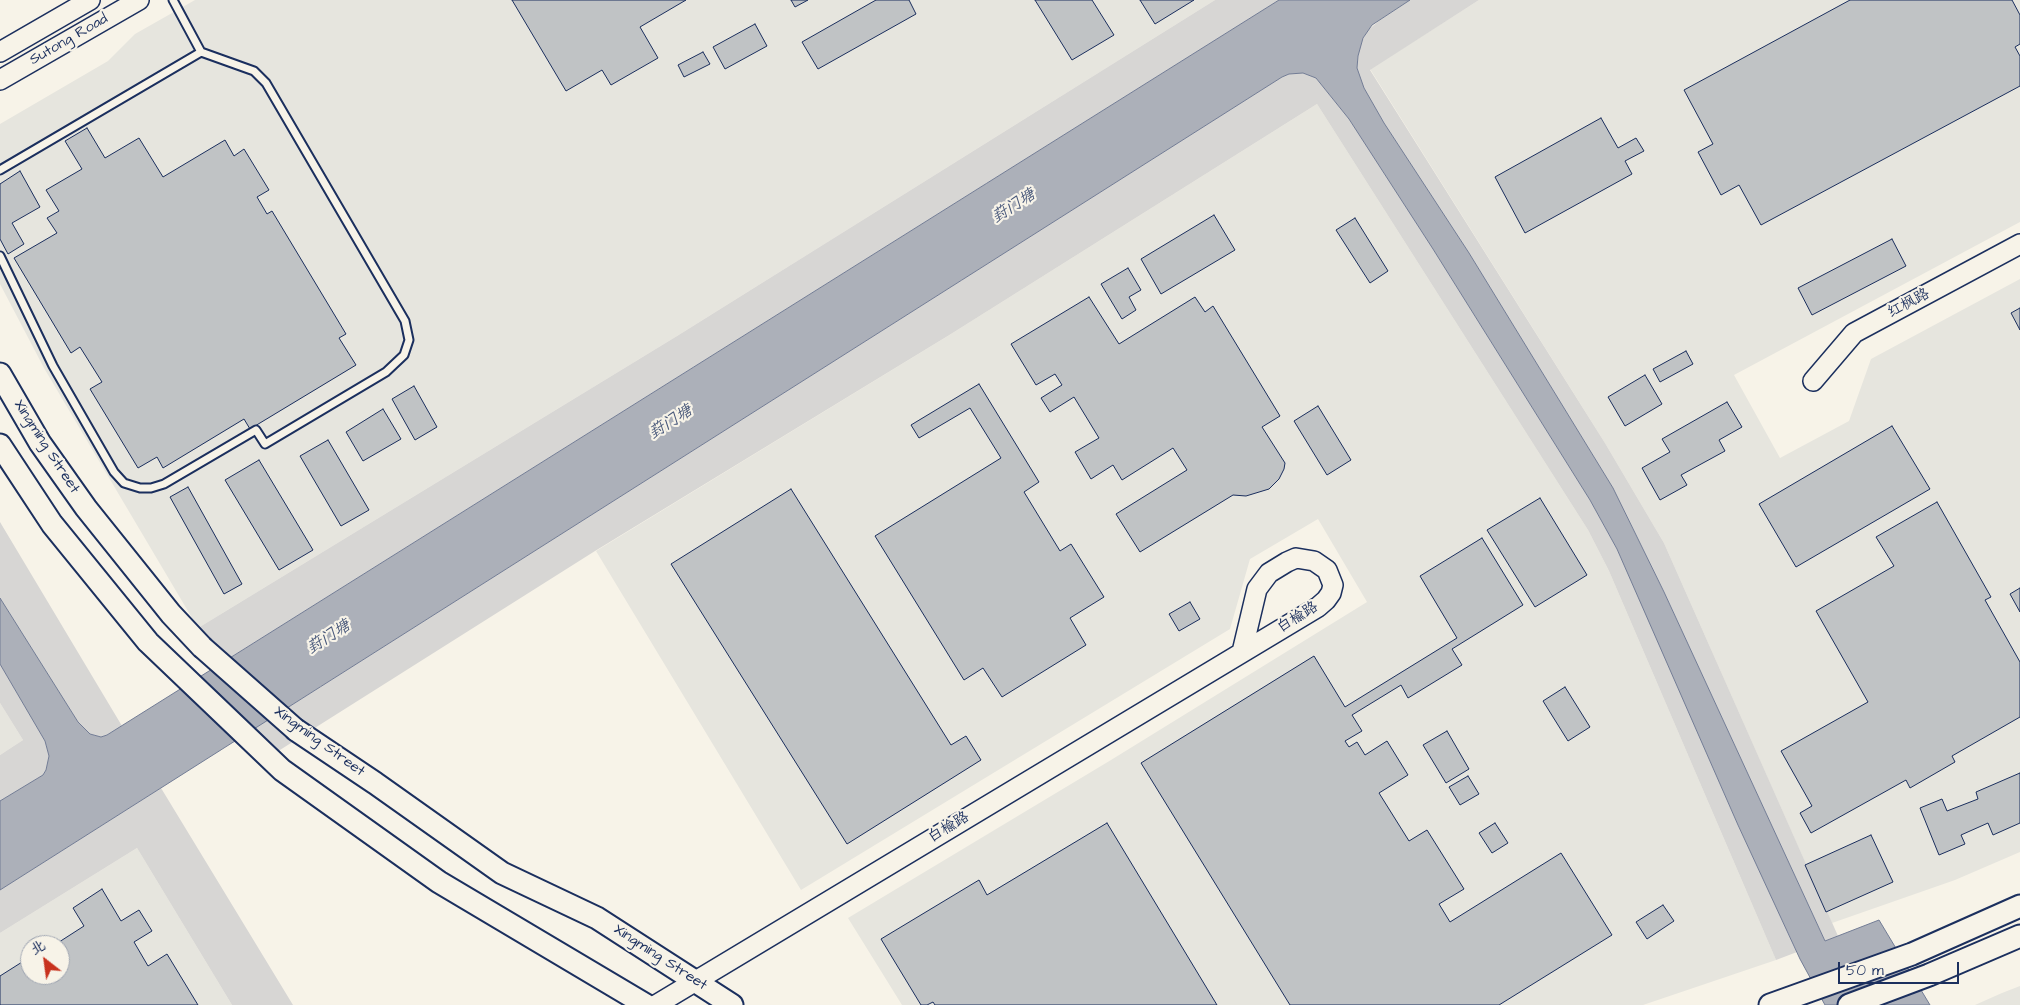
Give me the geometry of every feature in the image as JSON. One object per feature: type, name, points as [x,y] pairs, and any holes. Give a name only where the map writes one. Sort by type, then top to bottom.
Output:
[{"type":"main road","name":"Xingming Street","points":[[0,374],[40,443],[86,508],[171,614],[202,647],[296,730],[502,873],[597,918],[732,1005]]},
{"type":"main road","points":[[0,445],[52,524],[148,642],[282,770],[439,882],[646,1005]]},
{"type":"main road","points":[[1778,1002],[1912,954],[2020,906]]},
{"type":"main road","points":[[1849,1005],[1929,975],[2020,936]]},
{"type":"street","name":"Sutong Road","points":[[0,52],[90,0]]},
{"type":"street","name":"Sutong Road","points":[[0,80],[139,0]]},
{"type":"street","name":"红枫路","points":[[1813,381],[1854,333],[2020,244]]},
{"type":"street","name":"白榆路","points":[[656,1005],[1242,652],[1326,600],[1332,585],[1327,570],[1314,561],[1296,558],[1269,573],[1257,589],[1242,652]]},
{"type":"lane","points":[[0,256],[53,366],[117,476],[128,486],[144,489],[164,484],[256,430],[265,444],[386,372],[404,355],[409,340],[405,321],[266,83],[254,71],[201,52],[173,0]]},
{"type":"lane","points":[[0,170],[201,52]]},
{"type":"shaded area","points":[[195,0],[1215,0],[677,336],[198,628],[44,368],[0,284],[0,124],[108,61],[135,34]]},
{"type":"shaded area","points":[[1215,0],[1279,0],[220,664],[198,628],[677,336]]},
{"type":"shaded area","points":[[1410,0],[1479,0],[1370,70],[1605,443],[1664,543],[1838,936],[1825,941],[1664,592],[1613,488],[1469,253],[1384,123],[1361,83],[1357,68],[1358,56],[1360,45],[1367,31]]},
{"type":"shaded area","points":[[1479,0],[2020,0],[2020,222],[1734,375],[1780,458],[1849,421],[1871,359],[2020,279],[2020,852],[1955,880],[1832,923],[1664,543],[1605,443],[1370,69]]},
{"type":"shaded area","points":[[1303,73],[1316,78],[1349,119],[1590,500],[1617,549],[1643,605],[1738,825],[1797,952],[1776,960],[1609,571],[1588,530],[1317,104],[951,334],[595,551],[272,755],[254,729],[1282,77],[1289,74]]},
{"type":"shaded area","points":[[1317,104],[1588,530],[1609,571],[1776,960],[1643,1005],[902,1005],[848,918],[1111,760],[1367,602],[1318,519],[1250,559],[1230,629],[801,890],[596,551],[951,334]]},
{"type":"shaded area","points":[[0,522],[122,726],[107,735],[101,737],[90,734],[78,722],[0,598]]},
{"type":"shaded area","points":[[0,664],[45,741],[49,756],[43,775],[0,801],[0,755],[23,740],[0,703]]},
{"type":"shaded area","points":[[0,703],[23,740],[0,755]]},
{"type":"shaded area","points":[[161,788],[293,1005],[232,1005],[137,848],[0,933],[0,890]]},
{"type":"shaded area","points":[[137,848],[232,1005],[0,1005],[0,933]]},
{"type":"shaded area","points":[[2020,986],[2020,1005],[1975,1005],[2002,993]]},
{"type":"water","name":"葑门塘","points":[[1279,0],[1410,0],[1372,25],[1363,38],[1357,68],[1364,88],[1384,123],[1469,253],[1613,488],[1664,592],[1825,941],[1879,920],[1930,1005],[1825,1005],[1800,959],[1738,825],[1617,549],[1590,500],[1349,119],[1316,78],[1303,73],[1289,74],[1282,77],[0,890],[0,801],[43,775],[49,756],[45,741],[0,664],[0,598],[78,722],[90,734],[101,737],[107,735]]},
{"type":"building","points":[[512,0],[686,0],[640,27],[658,58],[611,85],[602,70],[566,91]]},
{"type":"building","points":[[791,0],[808,0],[795,7]]},
{"type":"building","points":[[876,0],[909,0],[916,14],[818,69],[802,42]]},
{"type":"building","points":[[1035,0],[1092,0],[1114,35],[1072,60]]},
{"type":"building","points":[[1140,0],[1194,0],[1155,24]]},
{"type":"building","points":[[1850,0],[2012,0],[2020,15],[2020,44],[2015,47],[2020,56],[2020,86],[1761,225],[1739,185],[1721,195],[1698,152],[1713,144],[1684,90]]},
{"type":"building","points":[[755,24],[767,46],[725,69],[713,47]]},
{"type":"building","points":[[703,52],[710,64],[684,77],[678,65]]},
{"type":"building","points":[[1601,118],[1618,148],[1636,138],[1644,151],[1625,161],[1632,174],[1525,233],[1495,177]]},
{"type":"building","points":[[87,128],[105,158],[139,138],[163,177],[225,140],[234,156],[244,149],[269,190],[257,197],[267,214],[272,211],[346,334],[339,338],[356,365],[250,429],[244,419],[163,468],[157,457],[138,468],[90,389],[102,382],[80,347],[71,353],[14,258],[57,233],[47,218],[59,211],[46,190],[82,169],[65,141]]},
{"type":"building","points":[[20,171],[40,207],[12,223],[24,244],[8,254],[0,239],[0,184]]},
{"type":"building","points":[[1214,215],[1235,250],[1161,294],[1141,259]]},
{"type":"building","points":[[1355,218],[1388,271],[1370,283],[1336,230]]},
{"type":"building","points":[[1892,239],[1906,266],[1812,315],[1798,288]]},
{"type":"building","points":[[1128,268],[1141,290],[1129,297],[1136,310],[1122,319],[1101,284]]},
{"type":"building","points":[[1089,297],[1119,344],[1195,297],[1205,312],[1213,306],[1280,416],[1262,427],[1285,463],[1279,479],[1269,489],[1246,496],[1233,495],[1140,552],[1116,514],[1187,470],[1173,448],[1122,480],[1113,465],[1091,479],[1075,452],[1099,438],[1074,397],[1050,412],[1041,398],[1062,385],[1055,374],[1036,385],[1011,344]]},
{"type":"building","points":[[2020,308],[2020,330],[2011,313]]},
{"type":"building","points":[[1686,351],[1693,364],[1660,382],[1653,369]]},
{"type":"building","points":[[1645,375],[1662,404],[1625,426],[1608,397]]},
{"type":"building","points":[[979,384],[1039,482],[1024,492],[1060,551],[1071,544],[1104,597],[1070,618],[1086,645],[1002,697],[983,668],[964,680],[875,536],[1001,458],[970,408],[919,438],[911,425]]},
{"type":"building","points":[[414,386],[437,427],[415,440],[392,399]]},
{"type":"building","points":[[1727,402],[1742,427],[1719,440],[1725,451],[1681,475],[1687,485],[1660,500],[1642,468],[1670,452],[1662,439]]},
{"type":"building","points":[[1318,406],[1351,460],[1327,475],[1294,421]]},
{"type":"building","points":[[383,409],[401,439],[363,461],[346,432]]},
{"type":"building","points":[[1892,426],[1930,489],[1796,567],[1759,504]]},
{"type":"building","points":[[328,440],[369,510],[341,526],[300,456]]},
{"type":"building","points":[[259,460],[313,550],[279,570],[225,480]]},
{"type":"building","points":[[188,487],[242,584],[224,594],[170,497]]},
{"type":"building","points":[[791,489],[951,745],[966,736],[981,760],[847,844],[671,564]]},
{"type":"building","points":[[1540,498],[1587,575],[1535,607],[1487,530]]},
{"type":"building","points":[[1937,502],[1991,597],[1985,600],[2020,662],[2020,717],[1952,756],[1955,762],[1910,788],[1906,780],[1811,833],[1800,813],[1812,806],[1781,751],[1868,702],[1816,611],[1894,566],[1876,537]]},
{"type":"building","points":[[1482,538],[1523,605],[1452,649],[1462,665],[1408,698],[1401,685],[1352,715],[1362,731],[1345,741],[1349,747],[1357,742],[1365,755],[1387,741],[1408,775],[1379,793],[1409,841],[1427,830],[1464,889],[1439,904],[1450,922],[1561,853],[1612,935],[1499,1005],[1290,1005],[1141,763],[1314,656],[1345,707],[1457,638],[1420,576]]},
{"type":"building","points":[[2020,588],[2020,612],[2010,594]]},
{"type":"building","points":[[1190,602],[1200,619],[1179,631],[1169,614]]},
{"type":"building","points":[[1565,687],[1590,727],[1568,741],[1543,701]]},
{"type":"building","points":[[1447,731],[1469,769],[1446,783],[1423,745]]},
{"type":"building","points":[[2020,773],[2020,823],[1993,835],[1988,823],[1961,835],[1965,844],[1939,855],[1920,808],[1942,799],[1947,811],[1978,799],[1976,792]]},
{"type":"building","points":[[1468,776],[1479,794],[1460,805],[1449,787]]},
{"type":"building","points":[[1107,823],[1217,1005],[935,1005],[933,1002],[921,1005],[881,939],[979,880],[987,895]]},
{"type":"building","points":[[1495,823],[1508,843],[1492,853],[1479,833]]},
{"type":"building","points":[[1871,835],[1893,882],[1826,912],[1805,865]]},
{"type":"building","points":[[102,889],[121,921],[139,910],[152,931],[134,942],[148,966],[167,954],[198,1005],[0,1005],[0,976],[20,963],[20,985],[70,985],[70,935],[84,926],[73,908]]},
{"type":"building","points":[[1663,905],[1674,921],[1647,939],[1636,922]]}]
